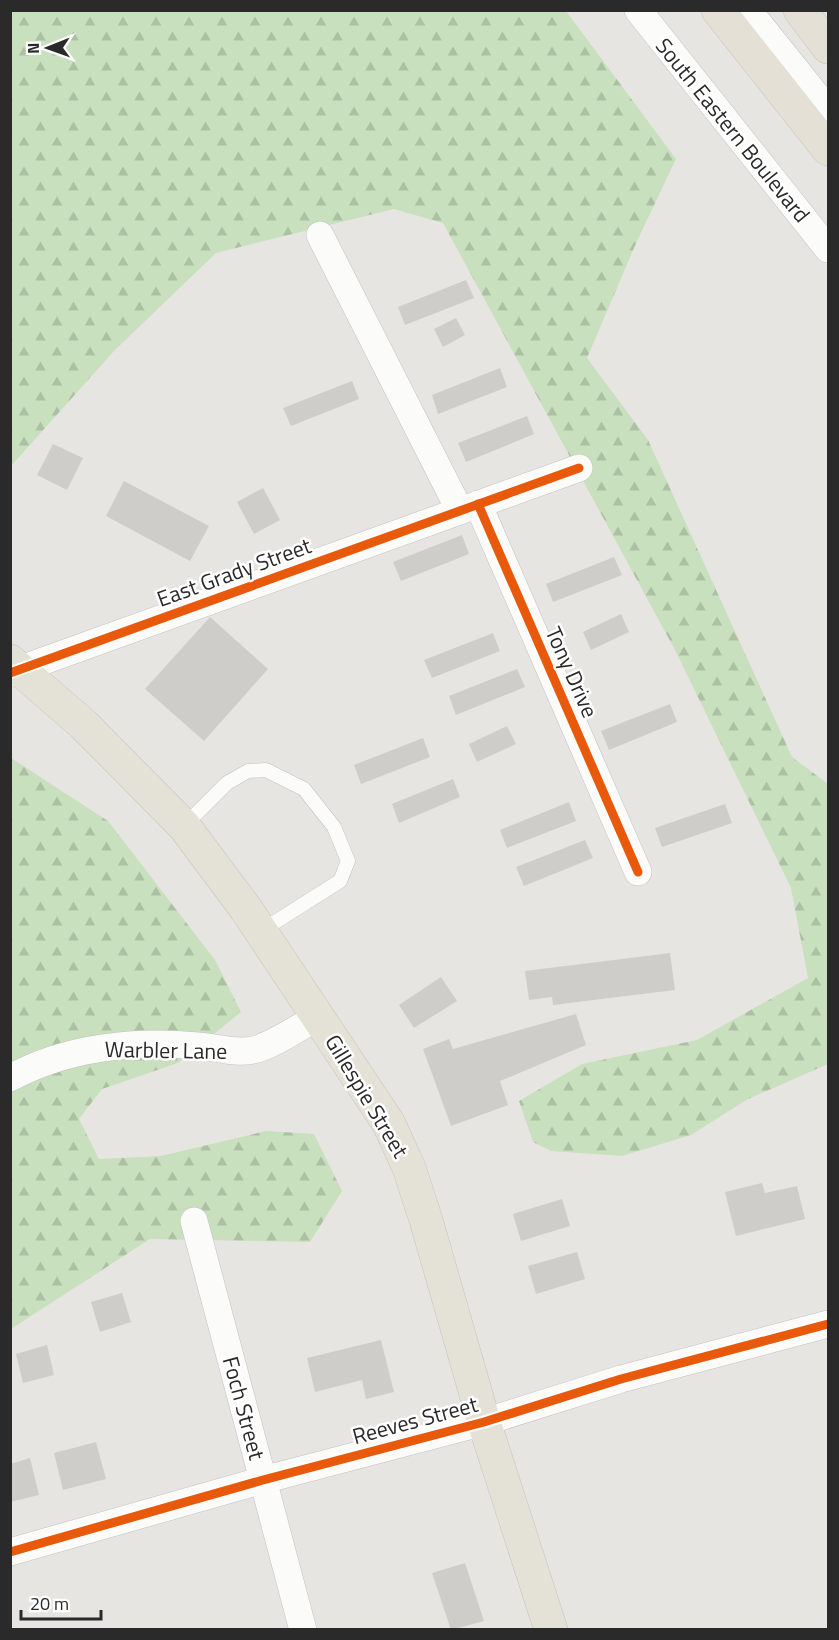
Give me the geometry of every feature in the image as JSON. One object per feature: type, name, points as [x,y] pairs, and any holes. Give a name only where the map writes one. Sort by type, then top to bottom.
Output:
[{"type":"highway","points":[[718,10],[828,149]]},
{"type":"highway","points":[[800,10],[828,46]]},
{"type":"main road","name":"Gillespie Street","points":[[14,668],[83,724],[184,826],[261,931],[389,1124],[409,1168],[484,1422],[551,1629]]},
{"type":"street","name":"South Eastern Boulevard","points":[[638,10],[828,249]]},
{"type":"street","points":[[748,10],[828,110]]},
{"type":"street","name":"Tony Drive","points":[[320,235],[469,508],[638,872]]},
{"type":"street","name":"East Grady Street","points":[[14,668],[579,468]]},
{"type":"street","name":"Warbler Lane","points":[[10,1078],[54,1059],[90,1049],[143,1045],[198,1046],[233,1051],[255,1050],[319,1016]]},
{"type":"street","name":"Foch Street","points":[[194,1221],[303,1629]]},
{"type":"street","name":"Reeves Street","points":[[10,1552],[263,1480],[484,1422],[621,1379],[828,1323]]},
{"type":"lane","points":[[184,826],[227,783],[248,771],[266,771],[304,789],[334,827],[348,861],[340,881],[261,931]]},
{"type":"green space","points":[[11,11],[566,11],[676,159],[637,241],[587,358],[648,440],[792,757],[828,784],[828,1064],[748,1099],[691,1135],[622,1156],[551,1151],[533,1142],[519,1101],[582,1064],[697,1040],[808,978],[791,888],[675,650],[443,223],[394,209],[216,253],[114,351],[11,466]]},
{"type":"green space","points":[[11,758],[108,821],[215,960],[241,1012],[178,1063],[102,1089],[79,1119],[99,1159],[161,1156],[266,1131],[314,1134],[342,1191],[310,1242],[150,1239],[11,1329]]},
{"type":"building","points":[[466,280],[474,298],[405,325],[398,307]]},
{"type":"building","points":[[456,318],[465,335],[443,347],[434,329]]},
{"type":"building","points":[[500,368],[507,387],[438,414],[432,395]]},
{"type":"building","points":[[352,381],[359,399],[291,426],[283,408]]},
{"type":"building","points":[[527,416],[534,434],[466,462],[458,443]]},
{"type":"building","points":[[53,444],[83,458],[67,490],[37,475]]},
{"type":"building","points":[[124,481],[209,526],[190,561],[106,516]]},
{"type":"building","points":[[263,488],[280,520],[254,534],[237,502]]},
{"type":"building","points":[[462,535],[469,554],[401,581],[393,562]]},
{"type":"building","points":[[614,557],[622,575],[553,602],[546,584]]},
{"type":"building","points":[[621,614],[629,632],[591,650],[583,632]]},
{"type":"building","points":[[210,617],[268,669],[204,741],[145,689]]},
{"type":"building","points":[[493,633],[500,651],[432,678],[424,660]]},
{"type":"building","points":[[517,669],[525,687],[456,715],[449,696]]},
{"type":"building","points":[[670,704],[677,722],[609,750],[601,731]]},
{"type":"building","points":[[507,726],[516,744],[477,762],[469,744]]},
{"type":"building","points":[[423,738],[430,757],[361,784],[354,765]]},
{"type":"building","points":[[453,779],[460,797],[399,823],[392,804]]},
{"type":"building","points":[[569,802],[576,821],[507,848],[500,830]]},
{"type":"building","points":[[725,804],[732,823],[662,847],[655,828]]},
{"type":"building","points":[[585,840],[593,858],[524,886],[516,867]]},
{"type":"building","points":[[670,953],[675,990],[553,1005],[552,997],[529,1000],[525,971]]},
{"type":"building","points":[[441,977],[457,1001],[414,1028],[399,1005]]},
{"type":"building","points":[[576,1014],[586,1045],[500,1081],[508,1105],[451,1126],[423,1049],[449,1039],[453,1049]]},
{"type":"building","points":[[762,1183],[765,1193],[797,1186],[805,1219],[736,1236],[725,1192]]},
{"type":"building","points":[[562,1199],[570,1226],[521,1241],[513,1214]]},
{"type":"building","points":[[577,1252],[585,1279],[536,1294],[528,1266]]},
{"type":"building","points":[[122,1293],[131,1322],[100,1332],[91,1302]]},
{"type":"building","points":[[381,1340],[394,1392],[366,1399],[362,1380],[315,1392],[307,1358]]},
{"type":"building","points":[[47,1345],[54,1375],[23,1383],[16,1354]]},
{"type":"building","points":[[96,1442],[106,1479],[63,1490],[54,1453]]},
{"type":"building","points":[[30,1458],[39,1495],[10,1502],[10,1464]]},
{"type":"building","points":[[465,1563],[484,1621],[451,1630],[432,1573]]},
{"type":"cycle path","points":[[10,673],[579,468]]},
{"type":"cycle path","points":[[478,504],[638,872]]},
{"type":"cycle path","points":[[10,1552],[263,1480],[484,1422],[621,1379],[828,1324]]}]
